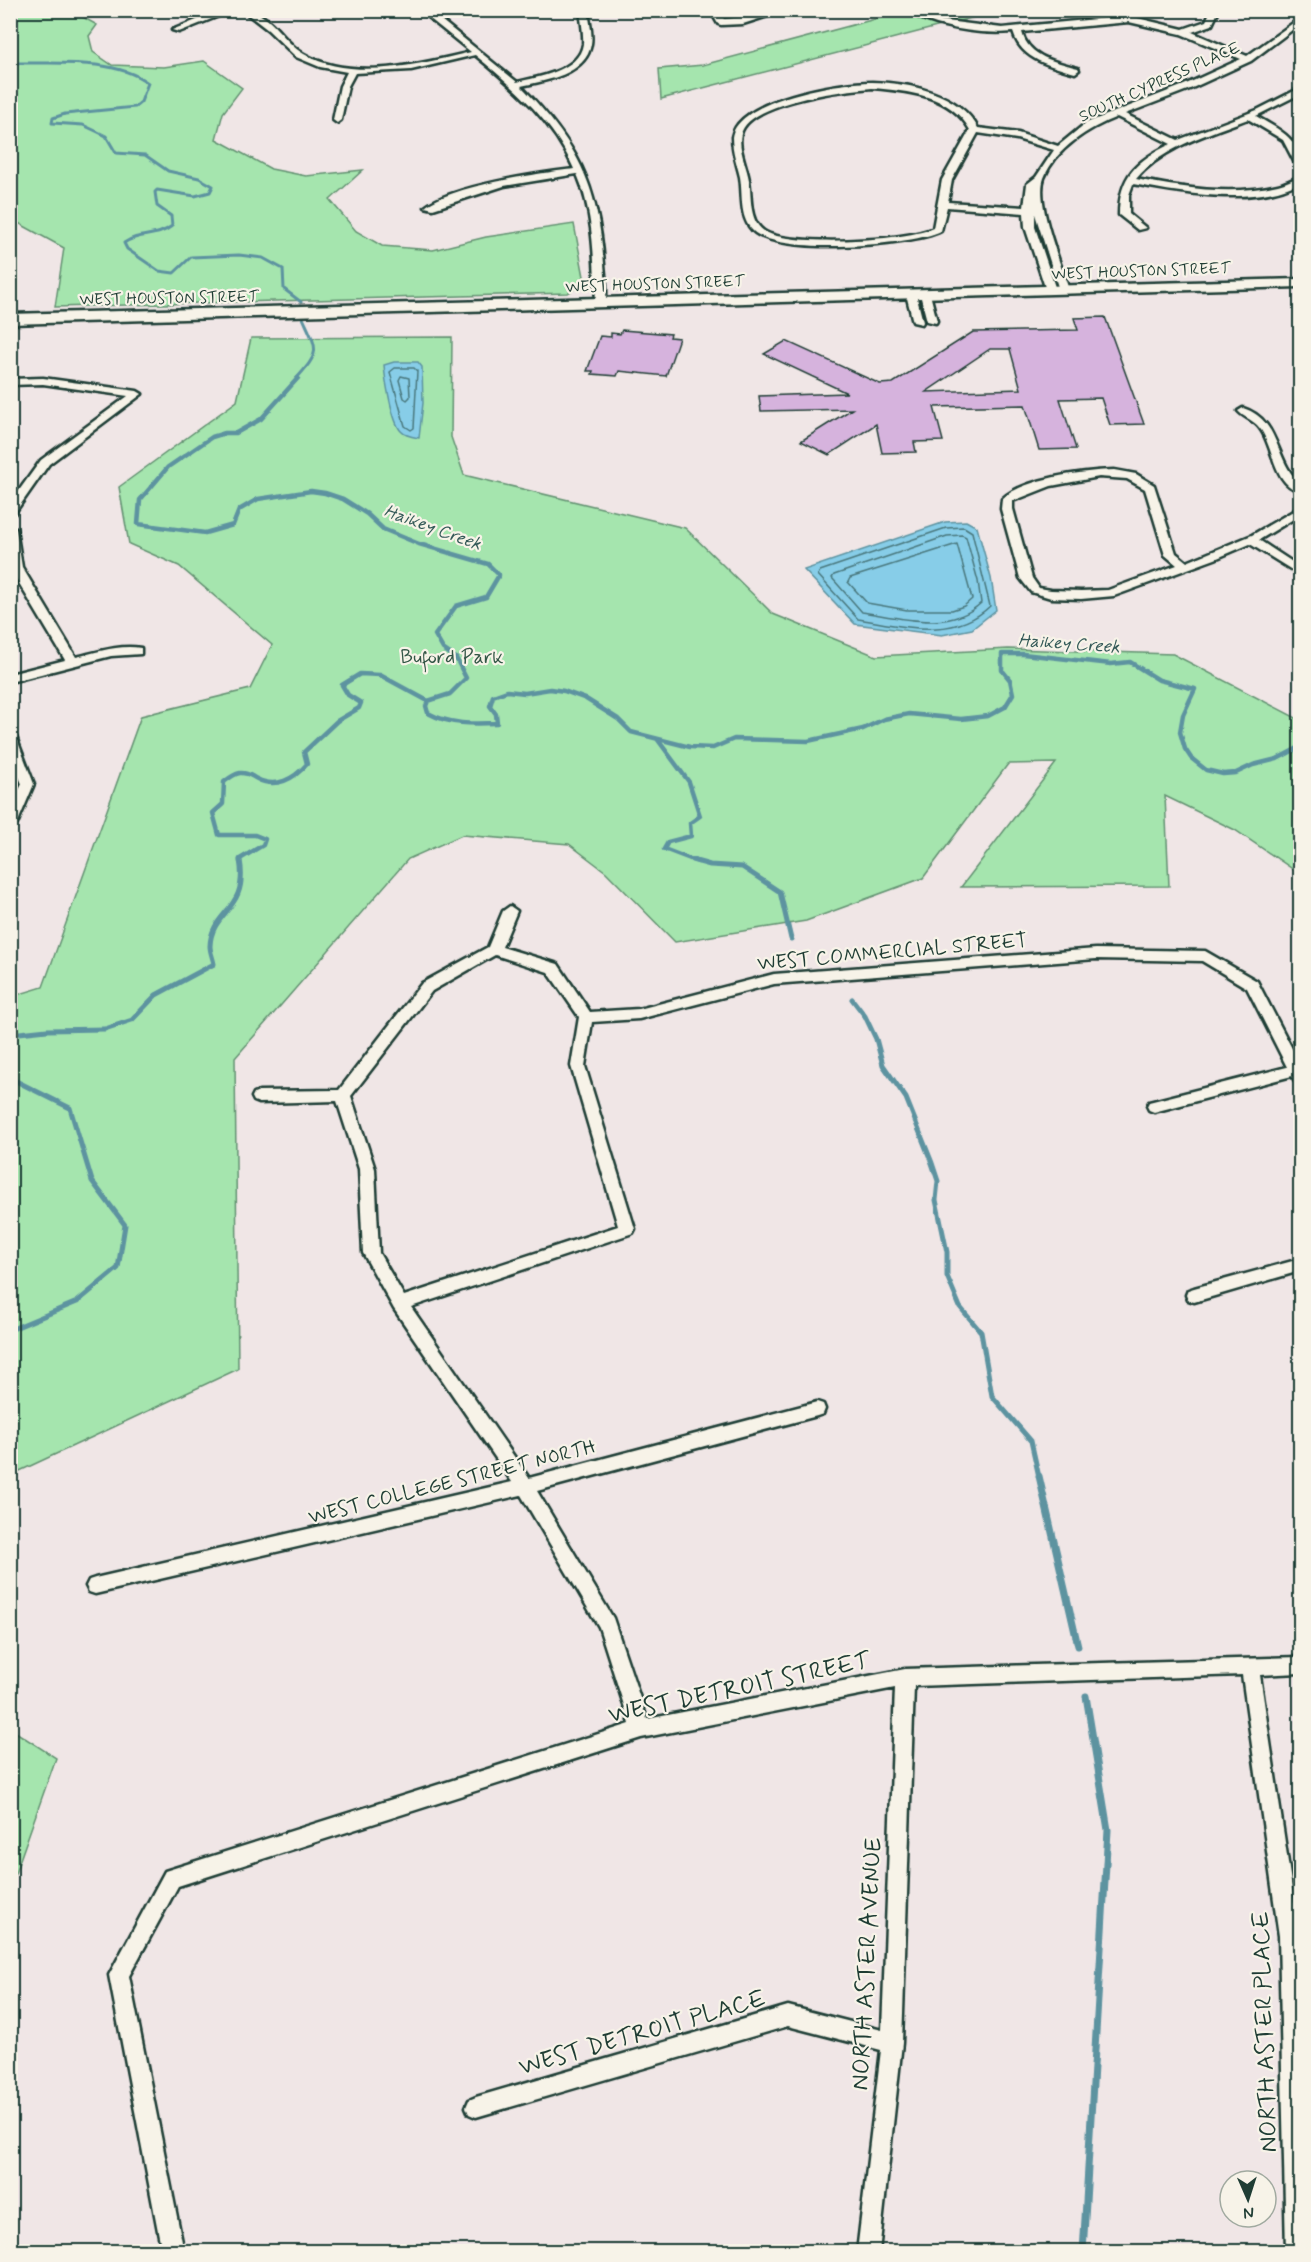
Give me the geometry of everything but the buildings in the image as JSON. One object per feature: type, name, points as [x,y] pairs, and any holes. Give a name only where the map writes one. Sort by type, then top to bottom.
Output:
[{"type":"main road","name":"WEST HOUSTON STREET","points":[[10,319],[1300,283]]},
{"type":"street","points":[[176,30],[230,10]]},
{"type":"street","points":[[246,10],[263,20],[303,57],[323,64],[353,69],[401,69],[475,53]]},
{"type":"street","points":[[423,10],[514,85],[550,124],[580,171],[597,234],[601,303]]},
{"type":"street","points":[[435,20],[458,10]]},
{"type":"street","points":[[514,85],[557,73],[579,59],[586,44],[584,10]]},
{"type":"street","points":[[714,10],[721,22],[743,21],[783,10]]},
{"type":"street","points":[[910,10],[936,22],[989,30],[1017,30],[1117,19],[1154,24],[1184,32],[1248,59]]},
{"type":"street","points":[[1184,32],[1209,23],[1215,10]]},
{"type":"street","name":"SOUTH CYPRESS PLACE","points":[[1028,215],[1032,184],[1039,179],[1061,147],[1089,125],[1187,87],[1248,59],[1300,20]]},
{"type":"street","points":[[1017,30],[1018,41],[1024,50],[1075,70]]},
{"type":"street","points":[[337,120],[345,86],[353,69]]},
{"type":"street","points":[[872,85],[916,91],[948,103],[966,114],[972,120],[975,130],[952,167],[943,192],[942,209],[941,224],[934,233],[893,240],[792,242],[769,237],[758,231],[748,214],[736,133],[752,115],[778,104],[841,88],[872,85]]},
{"type":"street","points":[[1142,228],[1124,214],[1123,199],[1130,181],[1147,162],[1177,143],[1249,116],[1300,92]]},
{"type":"street","points":[[1128,109],[1190,139]]},
{"type":"street","points":[[1115,113],[1177,143]]},
{"type":"street","points":[[1249,116],[1287,138],[1300,163]]},
{"type":"street","points":[[975,130],[1005,133],[1061,147]]},
{"type":"street","points":[[430,207],[503,182],[580,171]]},
{"type":"street","points":[[1039,179],[1039,211],[1057,290]]},
{"type":"street","points":[[1130,181],[1197,192],[1275,189],[1299,181]]},
{"type":"street","points":[[942,209],[1028,215],[1039,211]]},
{"type":"street","points":[[1028,215],[1057,290]]},
{"type":"street","points":[[918,294],[932,321]]},
{"type":"street","points":[[918,294],[918,322]]},
{"type":"street","points":[[10,382],[43,381],[137,394],[45,462],[10,512]]},
{"type":"street","points":[[1243,411],[1263,424],[1287,477],[1300,488]]},
{"type":"street","points":[[1186,566],[1171,555],[1150,487],[1125,474],[1086,475],[1018,492],[1008,499],[1006,510],[1026,578],[1035,590],[1051,594],[1110,593],[1186,566],[1251,540],[1300,510]]},
{"type":"street","points":[[10,529],[13,567],[72,662]]},
{"type":"street","points":[[1251,540],[1300,572]]},
{"type":"street","points":[[10,678],[111,652],[137,651]]},
{"type":"street","points":[[10,737],[28,784],[10,824]]},
{"type":"street","points":[[343,1095],[427,987],[494,950],[510,911]]},
{"type":"street","points":[[400,1304],[627,1229],[578,1066],[586,1017],[553,969],[494,950]]},
{"type":"street","name":"WEST COMMERCIAL STREET","points":[[586,1017],[639,1014],[774,979],[1096,954],[1205,956],[1252,985],[1298,1073]]},
{"type":"street","points":[[1154,1106],[1298,1073]]},
{"type":"street","points":[[260,1097],[343,1095]]},
{"type":"street","points":[[343,1095],[367,1169],[370,1253],[400,1304],[525,1487],[607,1624],[641,1729]]},
{"type":"street","points":[[1194,1295],[1300,1265]]},
{"type":"street","name":"WEST COLLEGE STREET NORTH","points":[[95,1586],[525,1487],[817,1409]]},
{"type":"street","name":"WEST DETROIT STREET","points":[[173,2252],[119,1975],[172,1878],[641,1729],[904,1678],[1250,1669],[1300,1665]]},
{"type":"street","name":"NORTH ASTER PLACE","points":[[1250,1669],[1295,1936],[1297,2252]]},
{"type":"street","name":"NORTH ASTER AVENUE","points":[[868,2252],[892,2043],[904,1678]]},
{"type":"street","name":"WEST DETROIT PLACE","points":[[476,2107],[788,2016],[892,2043]]},
{"type":"green space","points":[[10,11],[72,11],[97,25],[89,36],[93,52],[112,65],[164,67],[204,61],[242,88],[223,113],[216,139],[271,169],[306,176],[363,170],[330,200],[356,231],[382,246],[433,250],[486,237],[574,224],[585,282],[568,293],[55,307],[64,248],[11,219]]},
{"type":"green space","points":[[905,11],[998,11],[661,99],[659,69],[703,65]]},
{"type":"green space","name":"Buford Park","points":[[452,337],[451,437],[464,475],[685,528],[773,614],[876,656],[1008,649],[1173,654],[1300,720],[1300,874],[1235,830],[1165,796],[1169,886],[961,887],[1056,763],[1008,764],[923,878],[806,921],[675,942],[606,872],[569,844],[462,835],[408,859],[235,1058],[238,1369],[11,1475],[10,997],[43,987],[141,716],[250,689],[272,645],[179,566],[129,544],[119,487],[237,401],[251,338]]},
{"type":"green space","points":[[11,1729],[56,1758],[11,1885]]},
{"type":"water","points":[[394,362],[418,362],[422,367],[423,403],[419,438],[403,433],[392,410],[384,365]]},
{"type":"water","points":[[966,521],[977,527],[991,578],[996,610],[972,629],[942,635],[855,624],[804,570],[945,522]]},
{"type":"waterway","name":"Haikey Creek","points":[[10,63],[100,66],[118,69],[148,83],[141,102],[135,107],[65,114],[53,118],[52,123],[83,125],[106,136],[116,153],[145,155],[168,171],[199,178],[213,186],[210,192],[195,196],[157,190],[155,192],[157,206],[171,216],[172,226],[124,243],[127,249],[159,271],[174,273],[191,257],[239,255],[263,258],[283,269],[284,289],[301,302]]},
{"type":"waterway","name":"Haikey Creek","points":[[296,379],[310,362],[314,350],[312,338],[303,318]]},
{"type":"waterway","name":"Haikey Creek","points":[[298,378],[261,419],[236,433],[225,433],[212,437],[168,467],[140,500],[138,524],[205,533],[233,525],[239,510],[258,499],[311,491],[343,499],[367,514],[383,529],[419,544],[488,564],[499,575],[486,597],[456,606],[435,635],[443,649],[456,658],[466,678],[450,694],[428,701]]},
{"type":"waterway","name":"Haikey Creek","points":[[428,701],[426,706],[428,713],[445,720],[479,724],[497,723],[496,714],[490,706],[493,696],[507,691],[525,693],[550,689],[564,691],[586,699],[618,719],[631,732],[690,747],[713,748],[734,739],[808,741],[863,729],[884,719],[909,714],[961,719],[988,716],[1005,707],[1013,694],[1010,680],[1002,670],[1002,654],[1023,654],[1111,664],[1130,662],[1159,680],[1195,689],[1183,715],[1180,732],[1185,749],[1191,758],[1206,770],[1223,774],[1236,773],[1253,765],[1277,759],[1300,747]]},
{"type":"waterway","points":[[240,860],[263,845],[265,839],[255,835],[219,835],[213,813],[223,804],[224,782],[240,773],[271,783],[284,781],[296,774],[307,764],[304,752],[337,721],[359,708],[361,703],[348,695],[342,685],[360,674],[380,675],[428,701]]},
{"type":"waterway","points":[[658,740],[689,782],[700,816],[690,823],[691,836],[668,842],[664,849],[695,861]]},
{"type":"waterway","points":[[10,1034],[47,1030],[105,1029],[132,1020],[156,995],[214,964],[210,948],[212,934],[235,900],[239,890],[240,860]]},
{"type":"waterway","points":[[695,861],[710,865],[742,867],[780,892],[791,939]]},
{"type":"waterway","points":[[852,999],[865,1016],[876,1039],[883,1065],[906,1098],[932,1163],[938,1181],[936,1200],[947,1252],[947,1276],[960,1307],[981,1332],[992,1396],[1031,1441],[1039,1477]]},
{"type":"waterway","points":[[10,1078],[70,1108],[92,1181],[125,1225],[118,1268],[77,1302],[10,1330]]},
{"type":"waterway","points":[[1039,1476],[1078,1646]]},
{"type":"waterway","points":[[1083,2252],[1108,1830],[1086,1696]]}]
